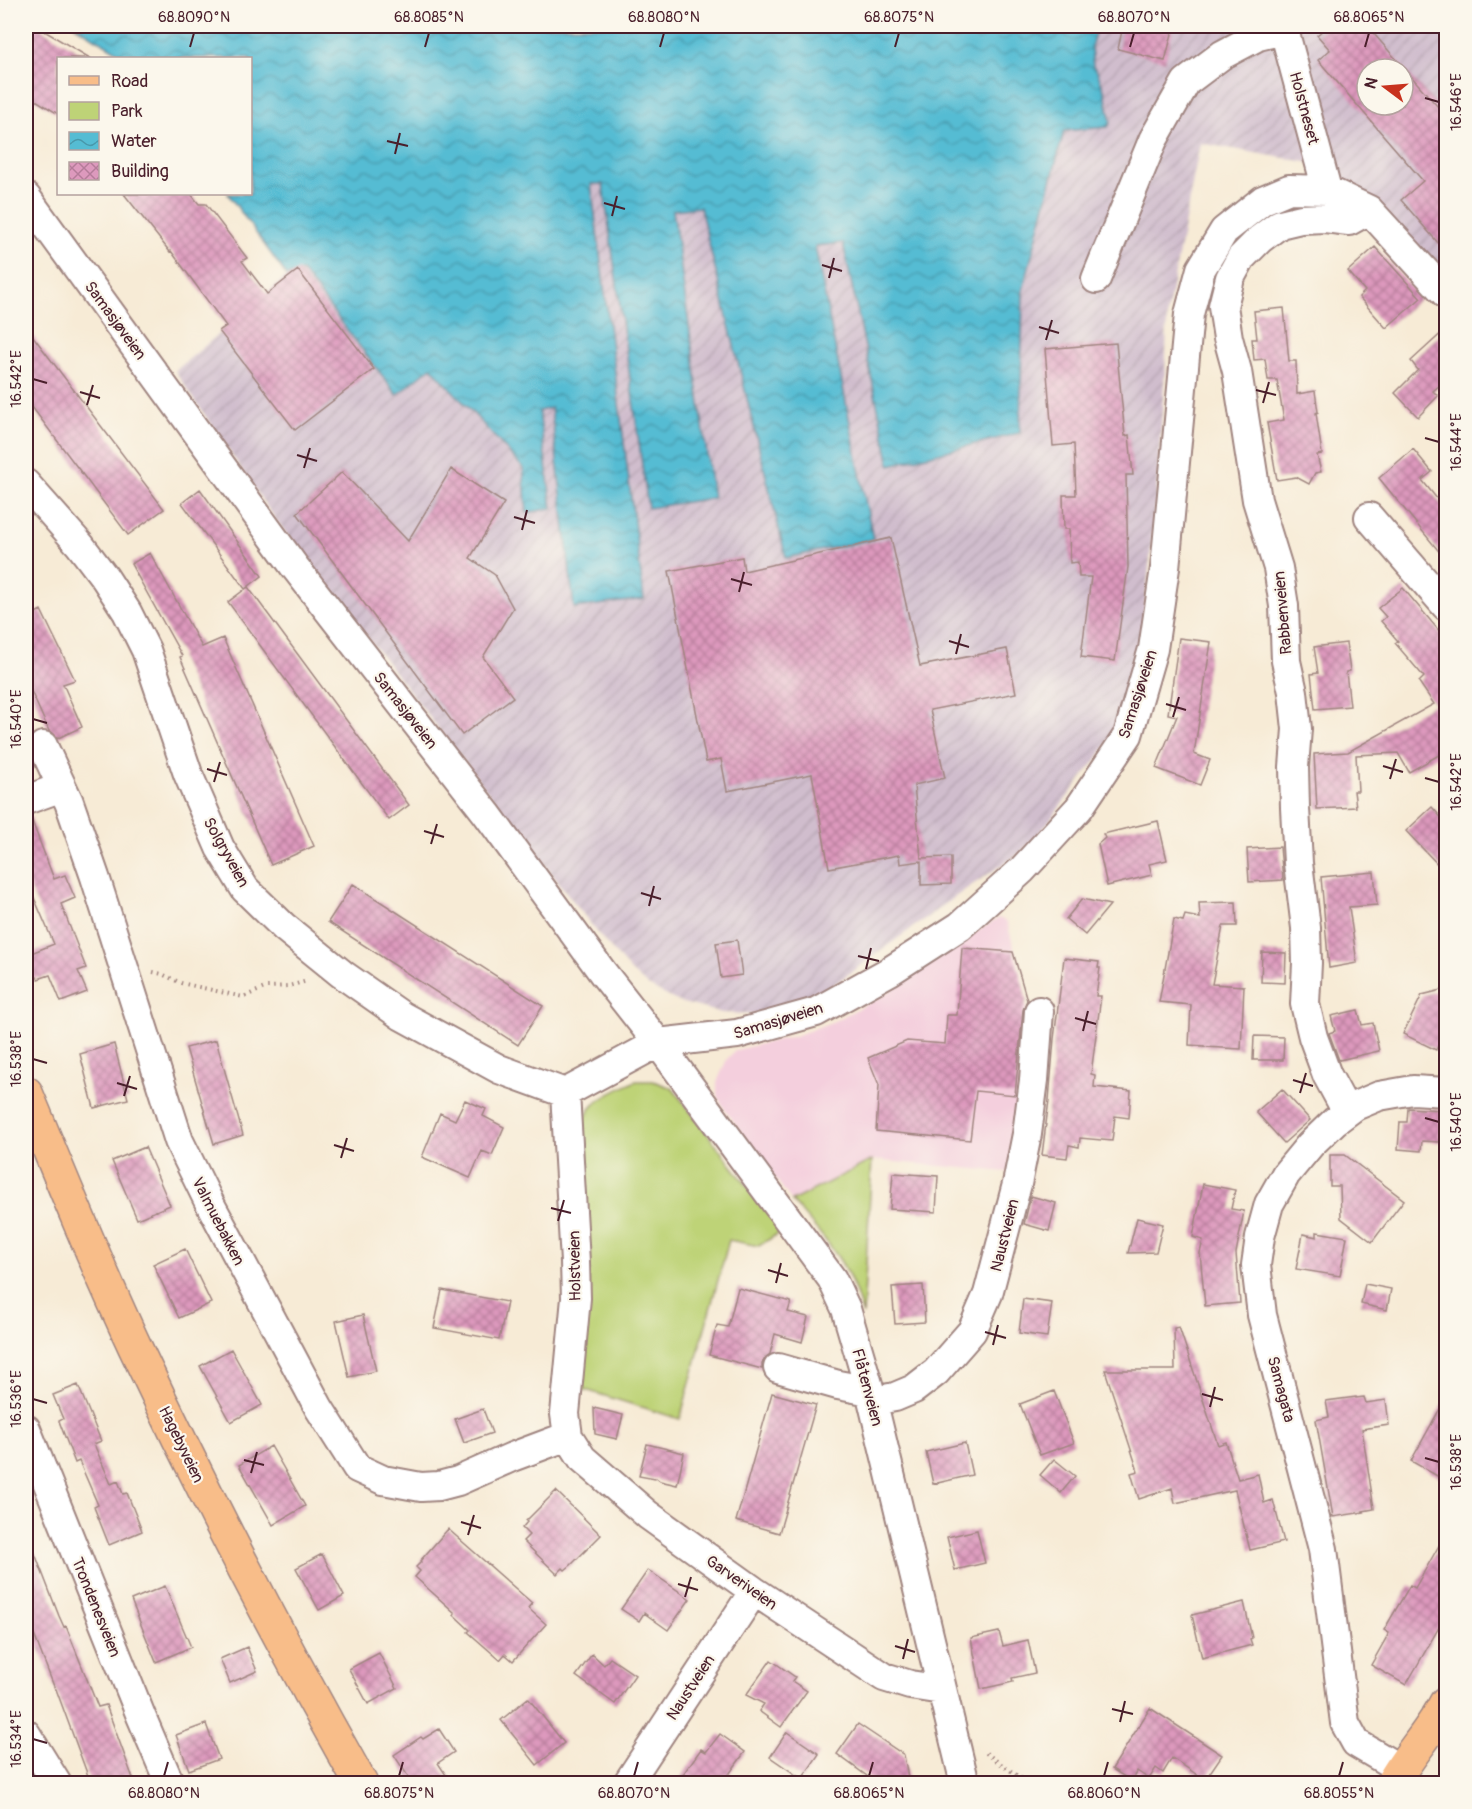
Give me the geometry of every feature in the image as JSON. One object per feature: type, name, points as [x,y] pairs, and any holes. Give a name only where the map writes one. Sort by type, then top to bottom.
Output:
[{"type":"main road","name":"Hagebyveien","points":[[26,1092],[87,1240],[135,1347],[237,1556],[361,1784]]},
{"type":"main road","name":"Samagata","points":[[1404,1779],[1443,1710]]},
{"type":"street","name":"Holstneset","points":[[1283,28],[1328,190]]},
{"type":"street","points":[[1096,279],[1153,140],[1186,81],[1222,55],[1258,36],[1283,28]]},
{"type":"street","name":"Samasjøveien","points":[[26,197],[294,566],[487,814],[603,973],[658,1043],[737,1034],[816,1012],[890,971],[960,926],[1022,870],[1079,808],[1128,735],[1153,649],[1165,568],[1189,314],[1201,269],[1224,231],[1263,200],[1289,189],[1328,190],[1369,210]]},
{"type":"street","points":[[1369,210],[1446,294]]},
{"type":"street","name":"Rabbenveien","points":[[1347,1112],[1327,1075],[1312,1037],[1305,1004],[1306,940],[1298,863],[1294,767],[1298,729],[1286,661],[1284,606],[1278,568],[1257,500],[1237,371],[1228,338],[1223,306],[1230,278],[1241,258],[1260,239],[1280,224],[1301,219],[1325,218],[1349,221],[1369,210]]},
{"type":"street","name":"Solgryveien","points":[[26,484],[80,545],[127,612],[146,650],[188,774],[220,848],[245,889],[284,927],[328,963],[402,1016],[499,1069],[566,1093]]},
{"type":"street","points":[[1369,517],[1446,606]]},
{"type":"street","name":"Valmuebakken","points":[[43,746],[69,802],[95,877],[179,1141],[208,1200],[314,1397],[357,1468],[383,1480],[421,1487],[439,1486],[458,1481],[568,1436]]},
{"type":"street","points":[[26,800],[62,787]]},
{"type":"street","name":"Naustveien","points":[[871,1396],[895,1397],[914,1389],[936,1372],[972,1331],[988,1294],[1017,1184],[1027,1134],[1040,1011]]},
{"type":"street","points":[[566,1093],[658,1043]]},
{"type":"street","name":"Flåtenveien","points":[[658,1043],[832,1279],[846,1309],[871,1396],[965,1784]]},
{"type":"street","name":"Samagata","points":[[1404,1779],[1356,1743],[1345,1723],[1323,1549],[1262,1315],[1256,1265],[1260,1237],[1269,1204],[1286,1174],[1310,1145],[1355,1106],[1379,1096],[1413,1090],[1446,1092]]},
{"type":"street","name":"Holstveien","points":[[566,1093],[576,1289],[565,1414],[568,1436]]},
{"type":"street","points":[[778,1368],[871,1396]]},
{"type":"street","name":"Trondenesveien","points":[[26,1429],[136,1705],[170,1784]]},
{"type":"street","name":"Garveriveien","points":[[568,1436],[582,1458],[648,1515],[754,1592],[884,1677],[910,1685],[942,1690]]},
{"type":"street","name":"Naustveien","points":[[627,1784],[754,1592]]},
{"type":"street","points":[[26,1734],[57,1784]]},
{"type":"path","points":[[126,976],[151,971],[181,982],[243,997],[267,987],[289,986],[310,980],[328,963]]},
{"type":"path","points":[[952,1730],[1029,1784]]},
{"type":"shaded area","points":[[1097,26],[1446,26],[1446,296],[1328,166],[1200,143],[1167,314],[1155,512],[1139,659],[1126,706],[1105,748],[1043,829],[1020,853],[822,993],[789,1008],[758,1014],[722,1013],[679,1002],[648,986],[605,942],[276,520],[175,371],[287,276],[302,271],[396,395],[430,366],[523,469],[527,513],[552,508],[539,411],[551,407],[574,608],[643,599],[591,184],[603,183],[648,507],[713,498],[672,210],[701,207],[786,558],[872,539],[815,246],[843,242],[890,464],[1020,434],[1023,290],[1064,130],[1108,127],[1111,122],[1105,93],[1093,66],[1091,47]]},
{"type":"shaded area","points":[[999,918],[1007,922],[1024,987],[1028,1023],[1008,1172],[872,1160],[792,1201],[723,1107],[717,1095],[717,1082],[727,1059],[736,1050],[795,1036],[834,1021],[886,994],[947,950]]},
{"type":"green space","points":[[636,1081],[653,1081],[672,1088],[782,1231],[759,1246],[729,1240],[680,1419],[579,1388],[579,1137],[591,1107],[606,1096]]},
{"type":"green space","points":[[872,1160],[863,1315],[853,1284],[838,1258],[792,1201]]},
{"type":"water","points":[[75,26],[1097,26],[1091,47],[1093,66],[1105,93],[1111,122],[1108,127],[1064,131],[1023,290],[1020,433],[890,465],[843,243],[815,246],[873,539],[786,558],[700,207],[673,210],[713,498],[648,508],[603,184],[591,184],[644,599],[574,608],[551,408],[539,411],[552,508],[527,513],[523,468],[431,367],[397,395],[302,271],[287,276],[229,195],[252,195],[252,57],[126,57]]},
{"type":"building","points":[[26,26],[36,26],[88,57],[57,57],[57,113],[26,94]]},
{"type":"building","points":[[1123,26],[1174,26],[1165,61],[1118,49]]},
{"type":"building","points":[[1328,26],[1367,26],[1394,57],[1355,57],[1355,103],[1318,60],[1330,50],[1317,35]]},
{"type":"building","points":[[1415,81],[1446,116],[1446,252],[1401,200],[1423,181],[1367,117],[1415,117]]},
{"type":"building","points":[[125,195],[192,195],[199,204],[206,204],[247,258],[242,261],[267,294],[298,270],[374,369],[295,430],[219,331],[226,326]]},
{"type":"building","points":[[1375,247],[1421,298],[1386,328],[1359,297],[1365,291],[1348,271]]},
{"type":"building","points":[[1284,308],[1289,361],[1296,361],[1297,394],[1315,391],[1318,412],[1316,413],[1322,454],[1317,455],[1321,472],[1315,473],[1309,484],[1296,477],[1277,480],[1267,423],[1284,420],[1277,380],[1268,380],[1265,359],[1254,360],[1252,339],[1257,339],[1254,311]]},
{"type":"building","points":[[26,327],[164,509],[128,535],[26,399]]},
{"type":"building","points":[[1446,329],[1446,380],[1433,391],[1438,396],[1418,417],[1395,393],[1418,370],[1411,361]]},
{"type":"building","points":[[1116,343],[1125,436],[1129,435],[1133,475],[1126,475],[1128,567],[1115,661],[1081,657],[1091,577],[1079,577],[1078,562],[1070,563],[1069,529],[1064,529],[1063,495],[1076,495],[1074,444],[1053,446],[1045,349]]},
{"type":"building","points":[[1413,449],[1432,472],[1422,480],[1446,510],[1446,560],[1379,478]]},
{"type":"building","points":[[451,469],[504,503],[470,558],[495,575],[513,608],[483,657],[513,697],[462,735],[297,513],[342,472],[408,541]]},
{"type":"building","points":[[200,489],[262,576],[245,589],[182,503]]},
{"type":"building","points":[[891,538],[920,666],[1007,649],[1016,693],[930,710],[945,778],[914,785],[921,858],[951,857],[951,884],[921,885],[921,861],[900,864],[899,855],[829,868],[812,774],[727,791],[721,759],[706,762],[669,571],[742,557],[744,571]]},
{"type":"building","points":[[150,553],[202,647],[223,638],[314,846],[271,865],[180,657],[182,656],[131,564]]},
{"type":"building","points":[[248,587],[409,805],[389,820],[228,602]]},
{"type":"building","points":[[1403,588],[1446,639],[1446,751],[1409,772],[1398,753],[1356,755],[1358,791],[1354,791],[1356,807],[1317,809],[1314,754],[1348,752],[1434,704],[1419,682],[1424,677],[1395,643],[1398,641],[1381,621],[1386,617],[1378,608]]},
{"type":"building","points":[[41,610],[75,680],[63,684],[82,727],[58,738],[49,731],[26,680],[26,618]]},
{"type":"building","points":[[1179,638],[1211,642],[1194,754],[1210,760],[1200,785],[1156,768],[1177,716],[1168,714]]},
{"type":"building","points":[[1346,643],[1350,671],[1346,672],[1350,706],[1315,709],[1311,674],[1318,673],[1314,647]]},
{"type":"building","points":[[1432,807],[1446,823],[1446,873],[1406,831]]},
{"type":"building","points":[[26,816],[30,816],[54,879],[65,875],[75,898],[61,904],[86,968],[78,971],[87,992],[61,1002],[50,975],[30,980],[26,968],[26,955],[54,944],[26,879]]},
{"type":"building","points":[[1158,821],[1167,860],[1149,864],[1152,875],[1107,886],[1098,844],[1105,838],[1103,834]]},
{"type":"building","points":[[1280,847],[1283,880],[1249,882],[1247,849]]},
{"type":"building","points":[[1374,872],[1377,905],[1349,907],[1357,963],[1329,968],[1321,877]]},
{"type":"building","points":[[353,884],[543,1006],[518,1045],[328,922]]},
{"type":"building","points":[[1082,899],[1110,905],[1085,935],[1066,919]]},
{"type":"building","points":[[1236,902],[1237,926],[1223,926],[1212,984],[1244,986],[1241,1049],[1189,1045],[1191,1005],[1159,1002],[1174,919],[1183,921],[1185,915],[1200,918],[1199,903]]},
{"type":"building","points":[[737,940],[742,975],[721,978],[716,943]]},
{"type":"building","points":[[962,948],[1013,952],[1027,1000],[1023,1010],[1015,1095],[976,1091],[970,1140],[876,1131],[879,1085],[868,1058],[907,1041],[945,1044],[947,1015],[957,1015]]},
{"type":"building","points":[[1262,952],[1286,953],[1285,983],[1261,982]]},
{"type":"building","points":[[1064,958],[1099,962],[1096,996],[1101,996],[1091,1074],[1095,1075],[1094,1087],[1131,1091],[1129,1118],[1115,1116],[1112,1141],[1080,1138],[1079,1147],[1069,1145],[1067,1158],[1042,1155]]},
{"type":"building","points":[[1446,989],[1446,1028],[1436,1050],[1403,1034],[1422,995]]},
{"type":"building","points":[[1358,1010],[1362,1025],[1373,1023],[1379,1051],[1339,1060],[1329,1033],[1335,1031],[1331,1016]]},
{"type":"building","points":[[1254,1036],[1284,1037],[1283,1060],[1253,1060]]},
{"type":"building","points":[[216,1040],[243,1135],[214,1144],[186,1048]]},
{"type":"building","points":[[114,1044],[128,1099],[94,1108],[80,1054]]},
{"type":"building","points":[[1282,1089],[1310,1120],[1284,1143],[1256,1112]]},
{"type":"building","points":[[465,1100],[486,1109],[483,1116],[504,1127],[492,1155],[482,1151],[470,1178],[422,1157],[440,1113],[455,1120]]},
{"type":"building","points":[[1408,1108],[1442,1110],[1440,1142],[1422,1141],[1421,1151],[1398,1149],[1400,1122],[1407,1122]]},
{"type":"building","points":[[145,1147],[170,1205],[137,1219],[112,1161]]},
{"type":"building","points":[[1330,1155],[1345,1155],[1404,1200],[1372,1242],[1341,1218],[1340,1186],[1330,1186]]},
{"type":"building","points":[[893,1173],[938,1176],[936,1212],[890,1209]]},
{"type":"building","points":[[1203,1184],[1235,1190],[1231,1209],[1244,1211],[1236,1253],[1240,1303],[1205,1306],[1200,1253],[1203,1240],[1193,1237]]},
{"type":"building","points":[[1031,1196],[1056,1203],[1049,1231],[1024,1224]]},
{"type":"building","points":[[1137,1218],[1163,1224],[1156,1252],[1128,1253]]},
{"type":"building","points":[[1317,1232],[1347,1237],[1340,1276],[1296,1269],[1303,1234],[1317,1237]]},
{"type":"building","points":[[185,1249],[211,1303],[179,1318],[153,1264]]},
{"type":"building","points":[[1365,1284],[1391,1289],[1387,1310],[1361,1304]]},
{"type":"building","points":[[923,1285],[925,1322],[895,1324],[892,1287]]},
{"type":"building","points":[[738,1288],[791,1302],[788,1312],[808,1317],[802,1342],[775,1334],[770,1354],[762,1363],[762,1369],[709,1355],[717,1325],[728,1327]]},
{"type":"building","points":[[442,1290],[507,1302],[499,1340],[434,1328]]},
{"type":"building","points":[[1023,1299],[1052,1303],[1047,1337],[1019,1333]]},
{"type":"building","points":[[363,1315],[376,1371],[349,1377],[336,1321]]},
{"type":"building","points":[[1179,1327],[1218,1445],[1226,1442],[1238,1479],[1258,1474],[1264,1503],[1273,1500],[1284,1542],[1250,1550],[1235,1490],[1175,1503],[1172,1488],[1139,1499],[1131,1473],[1138,1471],[1105,1370],[1175,1370],[1174,1328]]},
{"type":"building","points":[[231,1349],[262,1405],[231,1422],[200,1366]]},
{"type":"building","points":[[78,1385],[101,1441],[94,1444],[111,1484],[118,1481],[123,1494],[127,1493],[142,1531],[109,1545],[94,1507],[98,1505],[79,1461],[75,1463],[59,1421],[63,1419],[53,1395]]},
{"type":"building","points":[[1054,1391],[1074,1443],[1040,1455],[1020,1404]]},
{"type":"building","points":[[772,1393],[816,1405],[779,1533],[736,1521]]},
{"type":"building","points":[[1364,1397],[1366,1403],[1386,1400],[1389,1425],[1362,1429],[1374,1509],[1333,1517],[1316,1420],[1329,1417],[1326,1401]]},
{"type":"building","points":[[1446,1398],[1446,1481],[1411,1461]]},
{"type":"building","points":[[594,1408],[623,1415],[617,1439],[595,1434]]},
{"type":"building","points":[[483,1409],[492,1433],[464,1443],[455,1419]]},
{"type":"building","points":[[965,1443],[972,1475],[933,1484],[926,1452]]},
{"type":"building","points":[[647,1444],[684,1453],[677,1485],[656,1478],[639,1476]]},
{"type":"building","points":[[271,1446],[305,1506],[273,1525],[239,1465]]},
{"type":"building","points":[[1054,1459],[1075,1476],[1061,1493],[1040,1475]]},
{"type":"building","points":[[556,1491],[601,1535],[571,1565],[565,1570],[563,1568],[557,1574],[523,1541],[529,1535],[522,1528]]},
{"type":"building","points":[[448,1529],[532,1603],[528,1608],[546,1624],[513,1661],[505,1654],[500,1660],[468,1632],[470,1630],[454,1615],[455,1613],[415,1577],[420,1571],[416,1567],[420,1561]]},
{"type":"building","points":[[977,1530],[985,1563],[955,1570],[947,1537]]},
{"type":"building","points":[[26,1533],[98,1707],[106,1705],[135,1784],[91,1784],[26,1614]]},
{"type":"building","points":[[1446,1533],[1446,1615],[1406,1685],[1371,1665],[1389,1633],[1384,1630],[1410,1585],[1415,1588]]},
{"type":"building","points":[[322,1554],[344,1596],[319,1610],[296,1568]]},
{"type":"building","points":[[648,1570],[690,1599],[668,1630],[644,1613],[639,1621],[621,1609]]},
{"type":"building","points":[[165,1586],[191,1647],[156,1662],[131,1600]]},
{"type":"building","points":[[1244,1602],[1252,1645],[1202,1658],[1192,1615]]},
{"type":"building","points":[[999,1632],[1003,1646],[1028,1640],[1035,1673],[1012,1678],[1013,1682],[981,1689],[971,1638]]},
{"type":"building","points":[[247,1647],[257,1671],[230,1683],[220,1659]]},
{"type":"building","points":[[379,1653],[397,1688],[368,1704],[349,1669]]},
{"type":"building","points":[[592,1654],[604,1665],[610,1658],[635,1675],[615,1704],[576,1676]]},
{"type":"building","points":[[771,1660],[795,1677],[792,1681],[807,1691],[781,1727],[759,1711],[764,1704],[746,1695]]},
{"type":"building","points":[[528,1698],[564,1743],[537,1765],[501,1720]]},
{"type":"building","points":[[1150,1708],[1222,1755],[1205,1780],[1172,1758],[1163,1773],[1156,1768],[1149,1779],[1137,1771],[1131,1781],[1112,1769]]},
{"type":"building","points":[[206,1724],[219,1759],[189,1770],[176,1735]]},
{"type":"building","points":[[858,1724],[904,1755],[909,1784],[878,1784],[837,1754]]},
{"type":"building","points":[[439,1729],[454,1752],[438,1763],[452,1784],[413,1784],[394,1755],[421,1737],[423,1739]]},
{"type":"building","points":[[787,1732],[819,1754],[802,1779],[770,1757]]},
{"type":"building","points":[[720,1734],[745,1752],[722,1784],[676,1784],[701,1749],[706,1752]]}]
